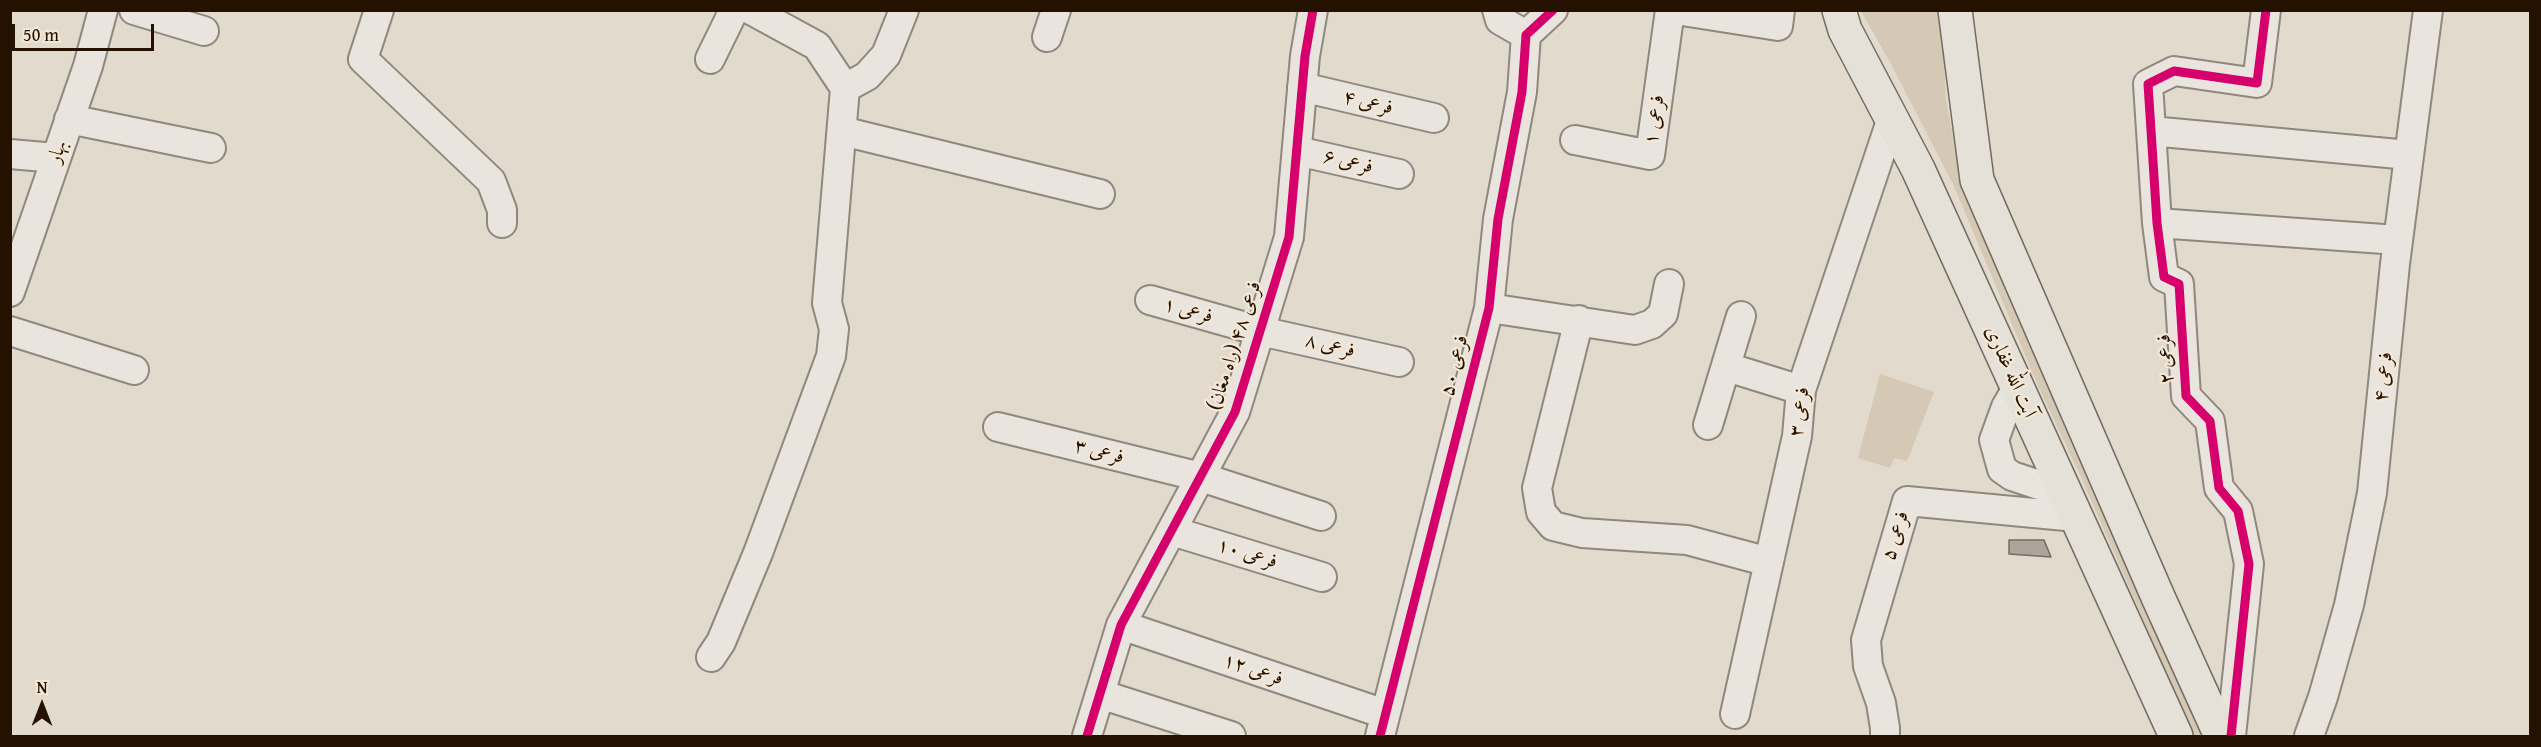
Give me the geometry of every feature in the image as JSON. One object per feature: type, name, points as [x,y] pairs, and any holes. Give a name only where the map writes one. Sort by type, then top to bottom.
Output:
[{"type":"main road","name":"آیت الله غفاری","points":[[1839,10],[1845,30],[1918,169],[2176,736]]},
{"type":"main road","points":[[1955,10],[1977,180],[2158,597],[2221,736]]},
{"type":"street","name":"بهار","points":[[10,292],[88,66],[103,10]]},
{"type":"street","points":[[134,10],[204,31]]},
{"type":"street","points":[[379,10],[363,59],[491,181],[502,210],[502,223]]},
{"type":"street","points":[[710,59],[734,10]]},
{"type":"street","points":[[711,657],[721,642],[758,553],[831,356],[834,329],[827,303],[845,88],[817,46],[751,10]]},
{"type":"street","points":[[845,88],[867,76],[886,55],[904,10]]},
{"type":"street","name":"فرعی ۴۸ (راه مغان)","points":[[1087,736],[1121,625],[1235,412],[1289,237],[1302,87],[1313,10]]},
{"type":"street","points":[[1497,10],[1500,20],[1526,35],[1553,10]]},
{"type":"street","name":"فرعی ۱","points":[[1575,140],[1650,155],[1670,10]]},
{"type":"street","points":[[1676,10],[1778,26],[1780,10]]},
{"type":"street","name":"فرعی ۲","points":[[2231,736],[2249,564],[2238,510],[2219,488],[2210,421],[2186,396],[2179,284],[2164,277],[2157,223],[2148,84],[2174,71],[2257,83],[2266,10]]},
{"type":"street","name":"فرعی ۴","points":[[2309,736],[2323,697],[2349,605],[2372,493],[2398,240],[2428,10]]},
{"type":"street","name":"فرعی ۵۰","points":[[1382,725],[1489,308],[1498,219],[1522,92],[1526,35]]},
{"type":"street","name":"فرعی ۴","points":[[1302,87],[1434,118]]},
{"type":"street","name":"فرعی ۳","points":[[1735,714],[1797,436],[1801,390],[1892,118]]},
{"type":"street","points":[[69,119],[211,148]]},
{"type":"street","points":[[842,131],[1100,194]]},
{"type":"street","points":[[2151,131],[2409,155]]},
{"type":"street","name":"فرعی ۶","points":[[1297,151],[1399,174]]},
{"type":"street","points":[[10,154],[56,158]]},
{"type":"street","points":[[2157,223],[2398,240]]},
{"type":"street","points":[[1489,308],[1635,330],[1652,324],[1663,314],[1669,284]]},
{"type":"street","name":"فرعی ۱","points":[[1150,300],[1260,331]]},
{"type":"street","points":[[1708,425],[1741,316]]},
{"type":"street","points":[[1580,320],[1537,488],[1541,512],[1553,526],[1582,533],[1687,540],[1769,562]]},
{"type":"street","points":[[10,331],[134,370]]},
{"type":"street","name":"فرعی ۸","points":[[1260,331],[1399,362]]},
{"type":"street","points":[[1726,367],[1801,390]]},
{"type":"street","points":[[2017,388],[2006,407],[1994,440],[2002,469],[2012,476],[2051,489],[2072,508]]},
{"type":"street","name":"فرعی ۳","points":[[998,427],[1201,477],[1321,516]]},
{"type":"street","name":"فرعی ۵","points":[[1885,736],[1881,703],[1868,666],[1866,640],[1907,501],[2072,508]]},
{"type":"street","name":"فرعی ۱۰","points":[[1172,531],[1322,577]]},
{"type":"street","name":"فرعی ۱۲","points":[[1121,625],[1382,725]]},
{"type":"street","points":[[1100,694],[1231,736]]},
{"type":"shaded area","points":[[1861,11],[1941,11],[1946,99],[1958,165],[2210,736],[2194,736],[2081,477],[2039,388],[1953,184]]},
{"type":"shaded area","points":[[1880,374],[1934,392],[1907,461],[1894,458],[1890,468],[1858,458]]},
{"type":"building","points":[[2009,540],[2044,540],[2051,557],[2009,554]]},
{"type":"cycle path","points":[[1087,736],[1121,625],[1235,412],[1289,237],[1305,56],[1313,10]]},
{"type":"cycle path","points":[[1380,736],[1489,308],[1498,219],[1522,92],[1526,35],[1553,10]]},
{"type":"cycle path","points":[[2231,736],[2249,564],[2238,511],[2219,488],[2210,421],[2186,396],[2179,284],[2164,277],[2157,223],[2148,84],[2174,71],[2257,83],[2266,10]]}]
